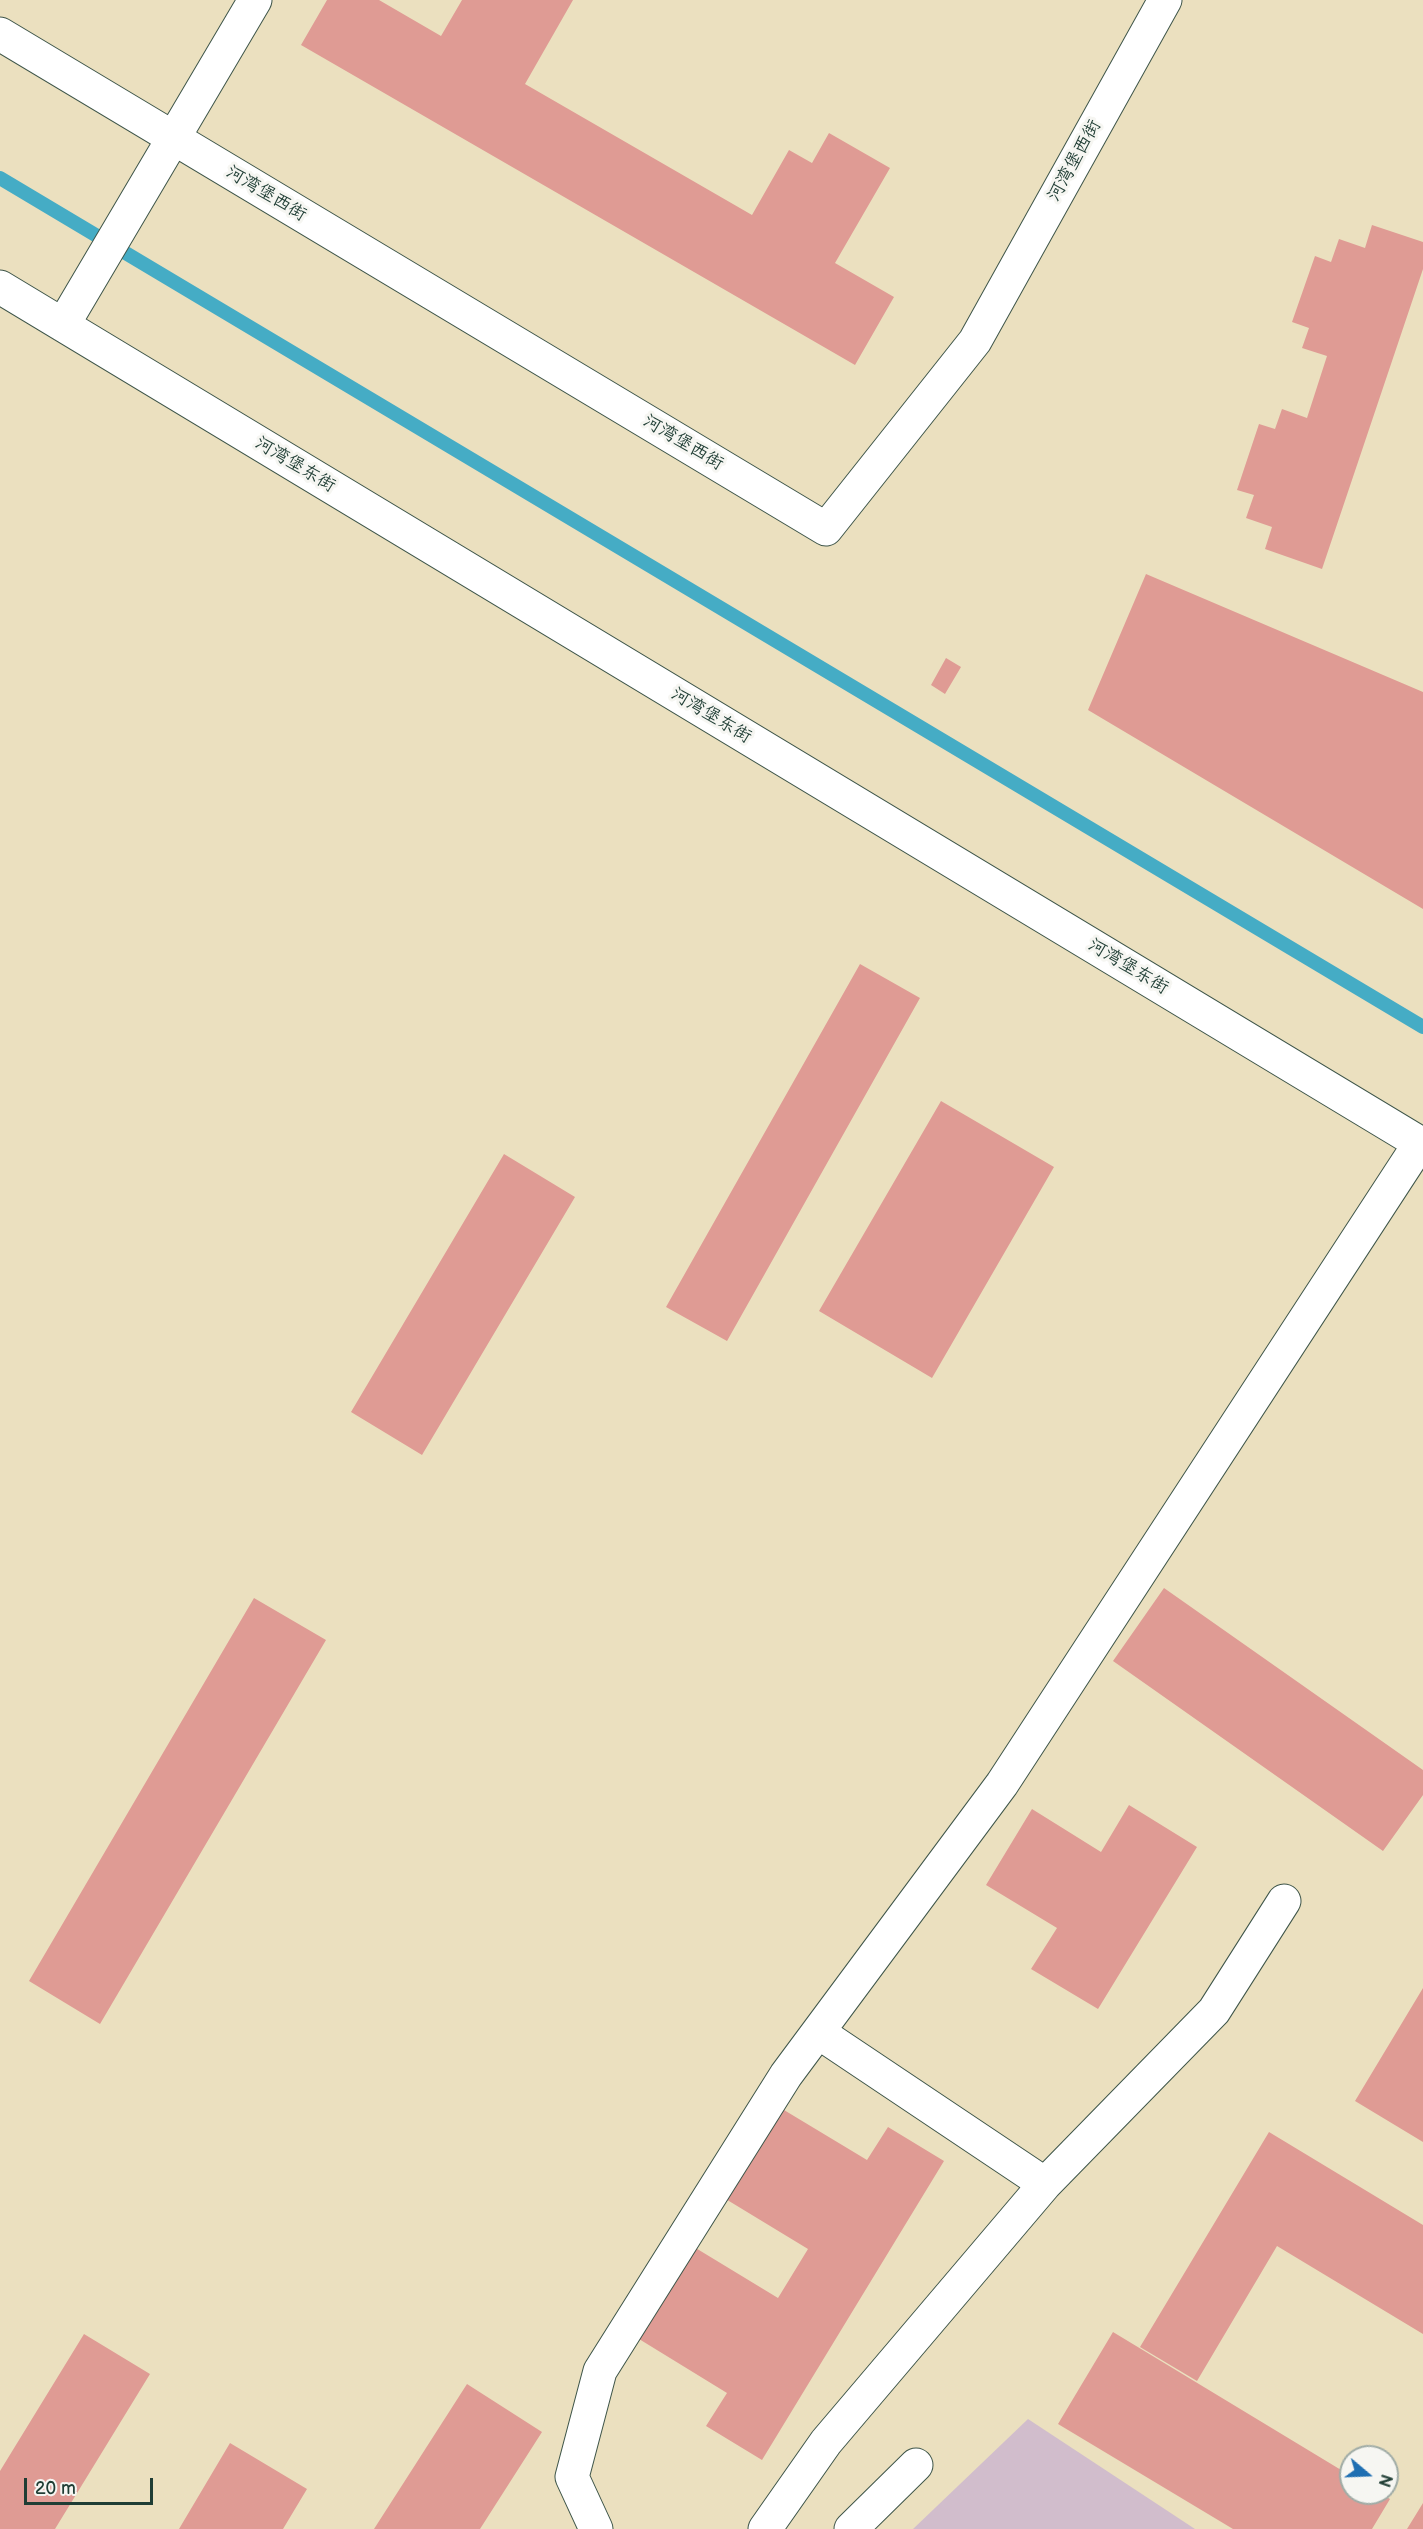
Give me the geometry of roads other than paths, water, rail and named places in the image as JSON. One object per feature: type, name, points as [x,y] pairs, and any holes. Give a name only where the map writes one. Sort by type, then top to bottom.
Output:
[{"type":"street","points":[[63,325],[255,0]]},
{"type":"street","name":"河湾堡西街","points":[[0,34],[826,529],[975,341],[1165,0]]},
{"type":"street","name":"河湾堡东街","points":[[0,287],[1421,1144]]},
{"type":"street","points":[[596,2529],[572,2477],[600,2371],[786,2075],[1002,1784],[1421,1144]]},
{"type":"street","points":[[765,2529],[826,2442],[1045,2184],[1214,2011],[1284,1901]]},
{"type":"street","points":[[818,2032],[1045,2184]]},
{"type":"street","points":[[851,2529],[916,2464]]},
{"type":"waterway","points":[[0,178],[1423,1027]]}]
